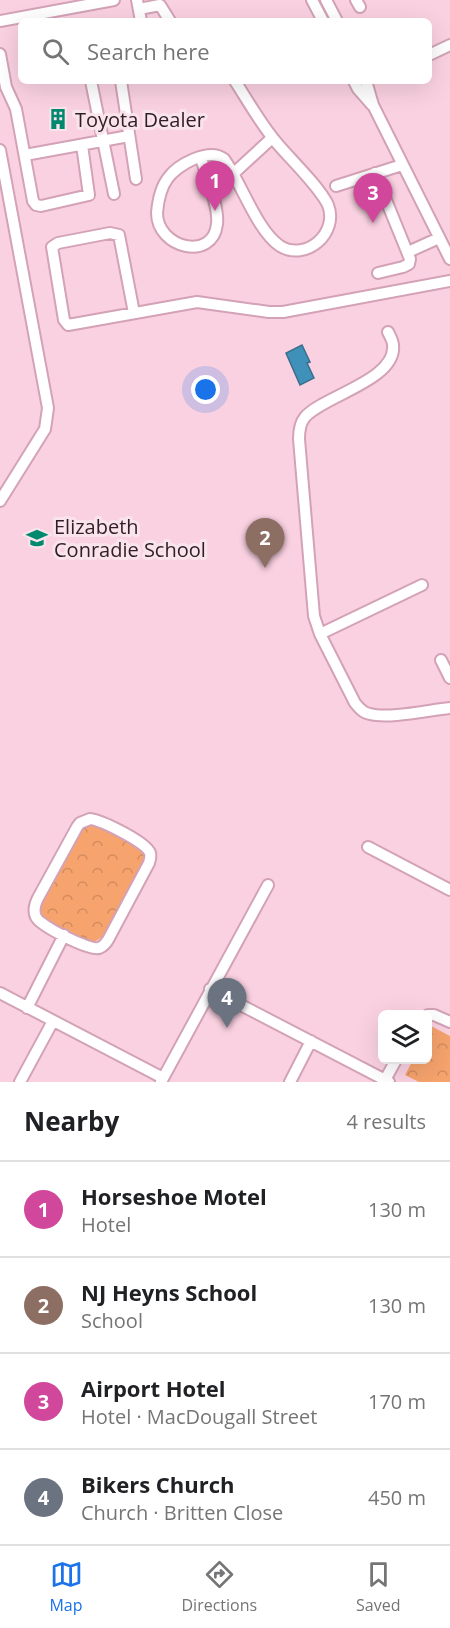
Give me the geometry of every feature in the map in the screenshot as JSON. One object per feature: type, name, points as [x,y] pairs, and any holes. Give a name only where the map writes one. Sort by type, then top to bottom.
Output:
[{"type":"street","points":[[0,21],[114,0]]},
{"type":"street","points":[[312,0],[321,18]]},
{"type":"street","points":[[326,0],[335,18]]},
{"type":"street","points":[[138,5],[160,5],[167,18]]},
{"type":"street","points":[[63,9],[64,18]]},
{"type":"street","points":[[432,54],[450,45]]},
{"type":"street","points":[[0,54],[5,84],[16,109],[33,201],[36,205],[41,206],[88,196],[90,190],[82,145]]},
{"type":"street","points":[[92,84],[114,194]]},
{"type":"street","points":[[121,84],[136,179]]},
{"type":"street","points":[[201,158],[217,214],[216,229],[213,237],[204,244],[187,246],[174,242],[165,235],[158,224],[157,212],[162,188],[172,173],[181,166],[201,158],[213,154],[221,156],[268,235],[277,244],[295,251],[306,250],[316,244],[329,226],[330,215],[326,202],[272,138],[238,84]]},
{"type":"street","points":[[364,84],[402,165],[450,259]]},
{"type":"street","points":[[25,155],[129,136]]},
{"type":"street","points":[[233,174],[272,138]]},
{"type":"street","points":[[0,150],[48,414],[45,429],[0,501]]},
{"type":"street","points":[[336,186],[402,165]]},
{"type":"street","points":[[375,173],[410,259],[408,265],[378,273]]},
{"type":"street","points":[[134,314],[119,235],[110,233],[53,245],[52,252],[66,325],[70,326],[134,314],[197,302],[283,312],[450,281]]},
{"type":"street","points":[[408,252],[440,238]]},
{"type":"street","points":[[388,332],[393,352],[381,370],[370,380],[313,410],[304,418],[300,428],[313,609],[320,634],[355,703],[366,713],[390,715],[450,708]]},
{"type":"street","points":[[320,634],[422,585]]},
{"type":"street","points":[[441,660],[450,678]]},
{"type":"street","points":[[90,819],[99,821],[146,847],[150,854],[149,863],[107,941],[101,947],[93,948],[64,935],[39,921],[34,910],[38,898],[80,823],[90,819]]},
{"type":"street","points":[[368,847],[450,890]]},
{"type":"street","points":[[0,993],[162,1080],[268,885]]},
{"type":"street","points":[[27,1008],[64,935]]},
{"type":"street","points":[[210,989],[387,1081],[394,1064]]},
{"type":"street","points":[[432,1014],[450,1022]]},
{"type":"street","points":[[20,1082],[52,1021]]},
{"type":"street","points":[[290,1082],[311,1041]]},
{"type":"green space","points":[[87,825],[99,827],[141,849],[145,859],[105,935],[93,943],[46,920],[41,913],[41,904],[83,827]]},
{"type":"green space","points":[[432,1027],[450,1036],[450,1082],[419,1082],[405,1075],[411,1064],[432,1064]]},
{"type":"water","points":[[302,345],[314,378],[300,385],[286,353]]},
{"type":"place","name":"Toyota Dealer","points":[[58,119]]},
{"type":"place","name":"Horseshoe Motel","points":[[215,211]]},
{"type":"place","name":"Airport Hotel","points":[[373,223]]},
{"type":"place","name":"Elizabeth Conradie School","points":[[37,538]]},
{"type":"place","name":"NJ Heyns School","points":[[265,568]]},
{"type":"place","name":"Bikers Church","points":[[227,1028]]}]
